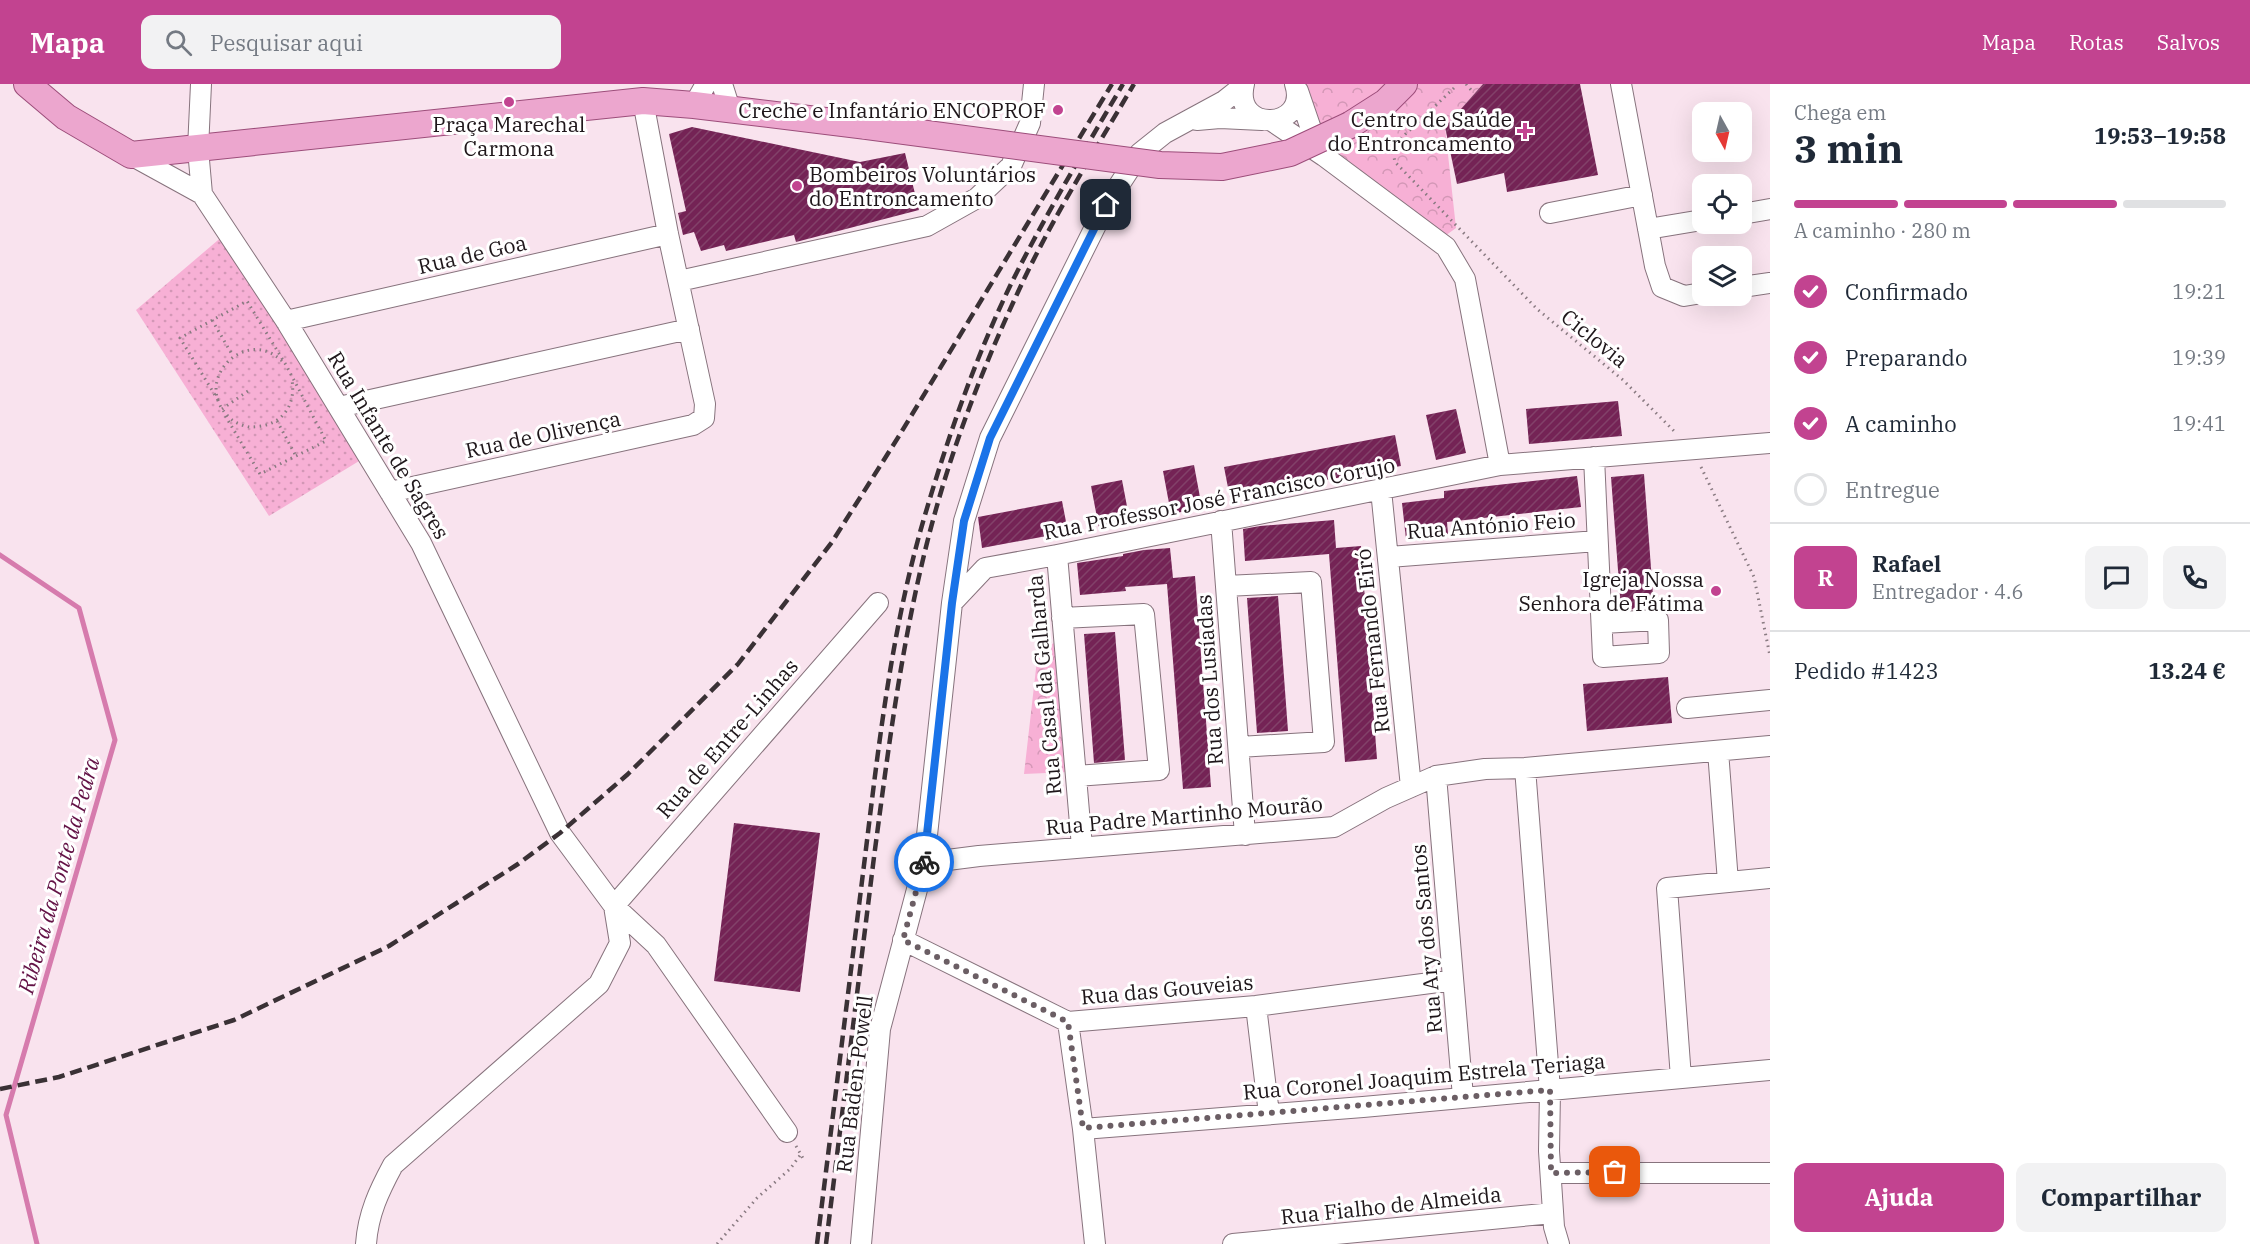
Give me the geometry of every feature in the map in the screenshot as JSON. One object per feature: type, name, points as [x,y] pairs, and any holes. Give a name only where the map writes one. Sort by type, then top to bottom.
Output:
[{"type":"main road","points":[[27,84],[66,117],[131,155],[700,94],[730,109],[1160,165],[1222,167],[1290,153],[1350,125],[1386,102],[1404,84]]},
{"type":"street","name":"Rua Infante de Sagres","points":[[201,84],[198,149],[202,194],[286,321],[421,543],[560,832],[614,906],[656,945],[787,1132]]},
{"type":"street","points":[[722,84],[730,109]]},
{"type":"street","points":[[679,281],[927,226],[977,198],[1011,166],[1030,123],[1034,84]]},
{"type":"street","points":[[1191,120],[1222,84]]},
{"type":"street","points":[[1621,84],[1655,266],[1662,287],[1684,296],[1692,295]]},
{"type":"street","points":[[924,863],[952,603],[964,521],[990,438],[1106,205],[1140,153],[1165,133],[1224,101],[1244,85]]},
{"type":"street","points":[[1244,85],[1242,96],[1245,106],[1252,115],[1267,121],[1324,156],[1446,247],[1465,279],[1500,465]]},
{"type":"street","points":[[1191,120],[1220,118],[1267,121],[1283,118],[1296,102],[1297,88]]},
{"type":"street","points":[[1297,88],[1310,126],[1324,156]]},
{"type":"street","points":[[339,407],[689,329],[643,101]]},
{"type":"street","points":[[131,155],[202,194]]},
{"type":"street","points":[[1550,213],[1642,195]]},
{"type":"street","points":[[1752,212],[1770,209]]},
{"type":"street","points":[[1648,229],[1692,222]]},
{"type":"street","name":"Rua de Goa","points":[[286,321],[668,234]]},
{"type":"street","points":[[1752,286],[1770,283]]},
{"type":"street","name":"Rua de Olivença","points":[[390,492],[693,425],[704,418],[705,404],[689,329]]},
{"type":"street","name":"Rua Professor José Francisco Corujo","points":[[952,603],[985,568],[1500,465],[1770,443]]},
{"type":"street","points":[[1594,457],[1602,623]]},
{"type":"street","name":"Rua Fernando Eiró","points":[[1381,490],[1411,787]]},
{"type":"street","name":"Rua dos Lusíadas","points":[[1221,522],[1245,835]]},
{"type":"street","name":"Rua António Feio","points":[[1389,557],[1597,542]]},
{"type":"street","name":"Rua Casal da Galharda","points":[[1057,555],[1082,847]]},
{"type":"street","points":[[1226,586],[1311,582],[1324,742],[1239,747]]},
{"type":"street","name":"Rua de Entre-Linhas","points":[[614,906],[878,603]]},
{"type":"street","points":[[1062,618],[1144,614],[1159,770],[1076,776]]},
{"type":"street","points":[[1687,708],[1770,700]]},
{"type":"street","name":"Rua Padre Martinho Mourão","points":[[924,863],[1082,847],[1334,827],[1386,798],[1436,776],[1485,769],[1525,768],[1770,746]]},
{"type":"street","points":[[1718,752],[1728,882]]},
{"type":"street","points":[[1525,768],[1550,1090],[1553,1213],[1558,1244]]},
{"type":"street","name":"Rua Ary dos Santos","points":[[1436,776],[1463,1097]]},
{"type":"street","name":"Rua Baden-Powell","points":[[861,1244],[880,1029],[924,863]]},
{"type":"street","points":[[1681,1078],[1667,888],[1770,878]]},
{"type":"street","points":[[366,1244],[367,1228],[375,1198],[393,1165],[599,984],[620,943],[614,906]]},
{"type":"street","name":"Rua das Gouveias","points":[[903,940],[1068,1022],[1256,1006],[1453,980]]},
{"type":"street","points":[[1256,1006],[1269,1114]]},
{"type":"street","points":[[1068,1022],[1083,1128],[1095,1244]]},
{"type":"street","name":"Rua Coronel Joaquim Estrela Teriaga","points":[[1083,1128],[1770,1070]]},
{"type":"street","points":[[1551,1173],[1770,1173]]},
{"type":"street","name":"Rua Fialho de Almeida","points":[[1233,1244],[1332,1240],[1553,1213]]},
{"type":"path","points":[[1466,84],[1472,91]]},
{"type":"path","name":"Ciclovia","points":[[1454,88],[1395,144],[1393,153],[1395,162],[1537,309],[1656,411],[1699,463],[1754,578],[1770,656]]},
{"type":"path","points":[[248,301],[286,365],[326,441],[260,474],[180,338],[212,320],[248,301]]},
{"type":"path","points":[[212,320],[232,356]]},
{"type":"path","points":[[218,400],[216,388],[218,376],[232,356],[244,351],[268,352],[286,365]]},
{"type":"path","points":[[223,410],[233,421],[246,427],[259,427],[276,420],[283,416],[290,405],[293,392],[292,378]]},
{"type":"path","points":[[223,410],[248,391]]},
{"type":"path","points":[[276,420],[296,456]]},
{"type":"path","points":[[717,1244],[757,1198],[790,1168],[801,1154]]},
{"type":"green space","points":[[1306,84],[1385,84],[1364,103],[1319,129],[1311,108]]},
{"type":"green space","points":[[1414,84],[1483,84],[1445,127],[1456,228],[1438,241],[1324,156]]},
{"type":"green space","points":[[224,235],[364,458],[269,516],[136,310]]},
{"type":"green space","points":[[1054,643],[1061,648],[1069,772],[1024,774],[1038,651]]},
{"type":"building","points":[[1483,84],[1580,84],[1598,175],[1507,192],[1504,173],[1457,184],[1445,127]]},
{"type":"building","name":"Bombeiros Voluntários do Entroncamento","points":[[692,127],[860,162],[905,153],[919,210],[796,242],[794,235],[726,251],[724,245],[701,251],[694,232],[683,235],[678,213],[686,211],[669,134]]},
{"type":"building","points":[[1618,401],[1622,436],[1529,444],[1526,409]]},
{"type":"building","points":[[1456,409],[1466,453],[1436,460],[1426,415]]},
{"type":"building","points":[[1395,435],[1401,466],[1230,498],[1224,467]]},
{"type":"building","points":[[1194,465],[1202,508],[1171,514],[1163,471]]},
{"type":"building","points":[[1644,474],[1654,608],[1621,610],[1611,477]]},
{"type":"building","points":[[1577,476],[1581,507],[1447,522],[1448,534],[1406,539],[1402,503],[1444,498],[1444,491]]},
{"type":"building","points":[[1122,480],[1130,522],[1099,528],[1091,486]]},
{"type":"building","points":[[1062,501],[1068,532],[982,548],[978,517]]},
{"type":"building","points":[[1334,520],[1336,548],[1361,546],[1377,759],[1345,762],[1329,554],[1245,561],[1243,529]]},
{"type":"building","points":[[1170,548],[1173,578],[1195,576],[1211,787],[1183,789],[1167,584],[1125,587],[1126,591],[1080,595],[1077,563],[1123,556],[1123,554],[1144,550]]},
{"type":"building","points":[[1278,596],[1288,731],[1257,733],[1247,598]]},
{"type":"building","points":[[1115,632],[1125,760],[1094,763],[1084,634]]},
{"type":"building","points":[[1668,677],[1672,723],[1587,731],[1583,684]]},
{"type":"building","points":[[734,823],[820,833],[800,992],[714,981]]},
{"type":"waterway","name":"Ribeira da Ponte da Pedra","points":[[0,555],[79,608],[115,740],[6,1115],[37,1244]]},
{"type":"railway","points":[[0,1089],[59,1077],[234,1020],[389,946],[518,864],[560,833],[628,774],[738,664],[832,542],[899,436],[1112,84]]},
{"type":"railway","points":[[817,1244],[881,728],[895,642],[925,515],[953,428],[997,314],[1037,235],[1123,84]]},
{"type":"railway","points":[[826,1244],[891,730],[922,561],[950,462],[993,347],[1031,265],[1059,212],[1134,84]]},
{"type":"way so far","points":[[924,862],[903,940],[1068,1022],[1083,1128],[1550,1090],[1551,1173],[1615,1172]]},
{"type":"place","name":"Praça Marechal Carmona","points":[[509,102]]},
{"type":"place","name":"Creche e Infantário ENCOPROF","points":[[1058,110]]},
{"type":"place","name":"Centro de Saúde do Entroncamento","points":[[1525,131]]},
{"type":"place","name":"Bombeiros Voluntários do Entroncamento","points":[[797,186]]},
{"type":"place","name":"Igreja Nossa Senhora de Fátima","points":[[1716,591]]},
{"type":"route","points":[[924,862],[952,603],[964,521],[990,438],[1106,205]]}]
